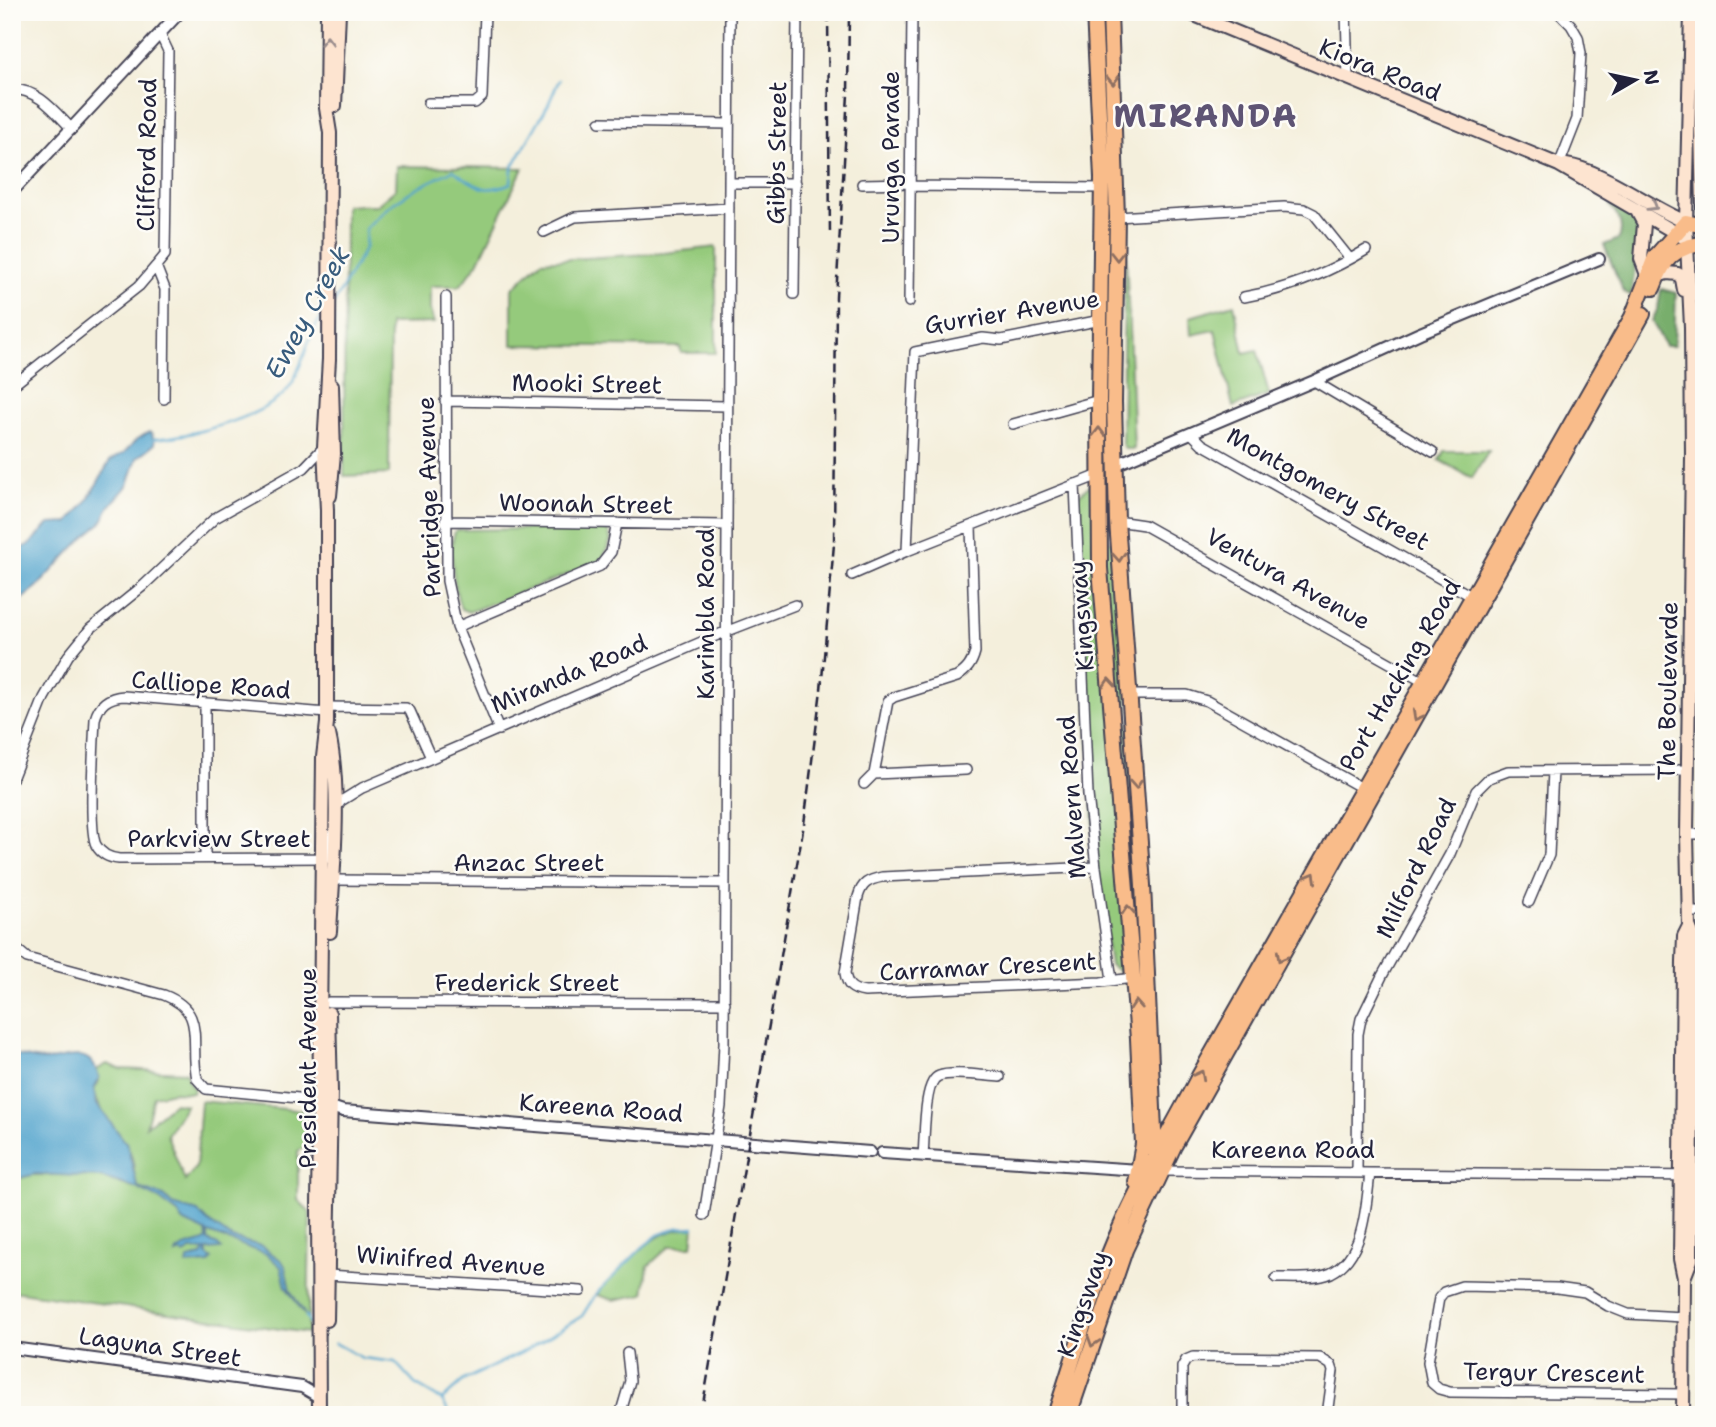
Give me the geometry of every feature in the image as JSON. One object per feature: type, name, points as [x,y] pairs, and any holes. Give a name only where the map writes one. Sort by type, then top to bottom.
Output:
[{"type":"main road","name":"President Avenue","points":[[325,1105],[333,880],[323,757],[327,715],[327,510],[324,447],[329,359],[330,127],[327,108],[327,12]]},
{"type":"main road","name":"President Avenue","points":[[330,127],[334,108],[339,12]]},
{"type":"main road","name":"Kingsway","points":[[1055,1415],[1109,1254],[1126,1213],[1151,1168],[1143,1136],[1141,977],[1129,695],[1117,521],[1114,402],[1117,217],[1109,188],[1094,12]]},
{"type":"main road","name":"Kingsway","points":[[1069,1415],[1110,1293],[1143,1209],[1151,1168],[1153,1085],[1100,568],[1099,400],[1109,188],[1110,12]]},
{"type":"main road","name":"Kiora Road","points":[[1187,12],[1200,15],[1559,165],[1683,240]]},
{"type":"main road","points":[[1683,240],[1704,245],[1698,16]]},
{"type":"main road","points":[[1698,16],[1686,222],[1704,226]]},
{"type":"main road","name":"Kiora Road","points":[[1559,165],[1575,166],[1686,222]]},
{"type":"main road","points":[[1638,212],[1644,224],[1641,259],[1652,276],[1671,272],[1680,276],[1690,302]]},
{"type":"main road","name":"Port Hacking Road","points":[[1151,1168],[1476,599],[1636,329],[1652,276],[1683,240],[1686,222]]},
{"type":"main road","name":"The Boulevarde","points":[[1683,240],[1690,302],[1692,457],[1687,834],[1689,926],[1684,936],[1693,1013],[1693,1176],[1690,1259],[1684,1278],[1683,1415]]},
{"type":"main road","name":"Gurrier Avenue","points":[[1101,320],[1116,318]]},
{"type":"main road","name":"President Avenue","points":[[327,510],[334,476],[334,402],[329,359]]},
{"type":"main road","name":"The Boulevarde","points":[[1692,457],[1704,360]]},
{"type":"main road","points":[[1099,475],[1115,465]]},
{"type":"main road","name":"President Avenue","points":[[319,1415],[325,1105],[323,858],[334,810],[335,758],[327,715]]},
{"type":"main road","name":"Port Hacking Road","points":[[1151,1168],[1184,1105],[1367,791]]},
{"type":"main road","points":[[1153,1085],[1158,1100],[1165,1108],[1176,1110],[1184,1105]]},
{"type":"main road","name":"President Avenue","points":[[323,1275],[327,1415]]},
{"type":"street","points":[[12,192],[180,12]]},
{"type":"street","points":[[428,103],[474,103],[482,97],[485,12]]},
{"type":"street","name":"Karimbla Road","points":[[704,1215],[721,1106],[725,1003],[730,12]]},
{"type":"street","name":"Gibbs Street","points":[[794,294],[797,12]]},
{"type":"street","name":"Urunga Parade","points":[[909,302],[912,12]]},
{"type":"street","points":[[1346,12],[1348,79]]},
{"type":"street","points":[[1558,12],[1578,37],[1581,52],[1577,119],[1559,165]]},
{"type":"street","name":"Clifford Road","points":[[160,34],[168,51],[165,255],[156,266],[165,289],[164,399]]},
{"type":"street","points":[[12,89],[23,90],[39,97],[72,129]]},
{"type":"street","points":[[600,122],[729,124]]},
{"type":"street","points":[[729,183],[796,183]]},
{"type":"street","points":[[862,184],[1109,188]]},
{"type":"street","points":[[1117,217],[1284,207],[1304,209],[1314,214],[1350,259]]},
{"type":"street","points":[[544,232],[568,218],[582,216],[729,208]]},
{"type":"street","points":[[1244,297],[1269,293],[1298,283],[1366,250]]},
{"type":"street","points":[[1115,465],[1599,259]]},
{"type":"street","points":[[12,386],[139,286],[156,266]]},
{"type":"street","name":"Partridge Avenue","points":[[446,297],[447,580],[457,627],[499,730]]},
{"type":"street","name":"Gurrier Avenue","points":[[907,551],[915,352],[983,338],[1002,340],[1101,320]]},
{"type":"street","points":[[1314,382],[1433,452]]},
{"type":"street","points":[[1013,424],[1099,400]]},
{"type":"street","name":"Mooki Street","points":[[445,401],[727,406]]},
{"type":"street","name":"Montgomery Street","points":[[1192,434],[1202,444],[1476,599]]},
{"type":"street","points":[[12,779],[44,698],[68,656],[90,629],[144,586],[215,518],[304,468],[324,447]]},
{"type":"street","points":[[304,468],[317,470],[324,476]]},
{"type":"street","points":[[852,575],[1099,475]]},
{"type":"street","name":"Malvern Road","points":[[1076,484],[1088,795],[1112,980]]},
{"type":"street","name":"Woonah Street","points":[[445,521],[726,525]]},
{"type":"street","name":"Ventura Avenue","points":[[1117,521],[1144,525],[1428,684]]},
{"type":"street","points":[[457,627],[600,566],[611,552],[617,523]]},
{"type":"street","points":[[864,784],[874,774],[888,701],[957,677],[972,663],[975,652],[971,526]]},
{"type":"street","name":"Miranda Road","points":[[334,810],[341,801],[362,788],[726,631],[795,605]]},
{"type":"street","points":[[1690,639],[1704,640]]},
{"type":"street","points":[[1129,695],[1187,695],[1207,701],[1367,791]]},
{"type":"street","name":"Calliope Road","points":[[98,711],[106,701],[119,696],[327,715],[406,708],[410,711],[431,758]]},
{"type":"street","points":[[205,703],[205,857]]},
{"type":"street","name":"Parkview Street","points":[[98,711],[95,722],[93,831],[99,850],[119,859],[323,858]]},
{"type":"street","points":[[874,774],[966,770]]},
{"type":"street","name":"Milford Road","points":[[1357,1173],[1358,1034],[1361,1019],[1443,868],[1476,791],[1489,778],[1508,771],[1688,771]]},
{"type":"street","points":[[1529,902],[1549,855],[1553,771]]},
{"type":"street","points":[[328,830],[328,792],[334,786]]},
{"type":"street","name":"Miranda Road","points":[[334,786],[362,788]]},
{"type":"street","points":[[1687,834],[1704,834]]},
{"type":"street","name":"Carramar Crescent","points":[[1096,867],[882,877],[866,882],[858,897],[845,973],[847,983],[854,991],[865,992],[1141,977]]},
{"type":"street","name":"Anzac Street","points":[[333,880],[725,883]]},
{"type":"street","points":[[1688,912],[1704,912]]},
{"type":"street","points":[[12,945],[27,958],[164,995],[182,1003],[192,1019],[197,1079],[206,1089],[307,1099],[325,1105]]},
{"type":"street","name":"Frederick Street","points":[[329,1002],[725,1003]]},
{"type":"street","points":[[923,1155],[928,1094],[933,1080],[949,1074],[1000,1077]]},
{"type":"street","name":"Kareena Road","points":[[325,1105],[343,1111],[870,1152],[871,1156],[876,1158],[882,1153],[1151,1168],[1693,1176]]},
{"type":"street","points":[[1276,1278],[1331,1273],[1347,1259],[1358,1241],[1370,1173]]},
{"type":"street","name":"Winifred Avenue","points":[[323,1275],[581,1291]]},
{"type":"street","name":"Tergur Crescent","points":[[1683,1317],[1628,1314],[1585,1292],[1462,1286],[1444,1292],[1439,1298],[1428,1362],[1432,1383],[1439,1389],[1450,1392],[1683,1394]]},
{"type":"street","name":"Laguna Street","points":[[12,1348],[302,1387],[319,1397]]},
{"type":"street","points":[[621,1415],[630,1381],[627,1353]]},
{"type":"street","points":[[1182,1415],[1182,1367],[1186,1360],[1193,1357],[1326,1360],[1333,1371],[1327,1415]]},
{"type":"street","points":[[302,1387],[319,1375]]},
{"type":"green space","points":[[397,166],[523,168],[478,263],[460,286],[430,286],[430,310],[434,323],[390,324],[389,474],[344,476],[345,205],[377,205],[396,189]]},
{"type":"green space","points":[[1612,203],[1637,218],[1641,224],[1631,296],[1623,291],[1604,245],[1619,239],[1621,230],[1620,221],[1610,206]]},
{"type":"green space","points":[[1125,227],[1134,449],[1125,449],[1122,444]]},
{"type":"green space","points":[[716,247],[716,353],[681,353],[680,347],[512,345],[512,289],[541,261]]},
{"type":"green space","points":[[1661,289],[1676,293],[1674,346],[1665,346],[1652,321],[1658,308]]},
{"type":"green space","points":[[1234,304],[1244,353],[1257,350],[1269,394],[1233,407],[1215,330],[1191,335],[1190,317]]},
{"type":"green space","points":[[1444,451],[1489,451],[1472,478],[1439,460]]},
{"type":"green space","points":[[1090,485],[1099,497],[1106,542],[1118,541],[1140,914],[1128,916],[1127,969],[1121,973],[1110,965],[1096,867],[1076,498]]},
{"type":"green space","points":[[600,528],[608,531],[611,540],[603,558],[595,564],[469,612],[461,609],[452,557],[456,530]]},
{"type":"green space","points":[[107,1064],[120,1069],[186,1072],[194,1089],[192,1093],[173,1092],[154,1096],[146,1126],[174,1103],[186,1105],[167,1135],[185,1181],[196,1167],[201,1101],[306,1111],[310,1114],[308,1145],[298,1151],[298,1200],[310,1212],[308,1333],[12,1291],[12,1180],[30,1175],[88,1175],[133,1188],[132,1157],[127,1145],[98,1103],[94,1090],[99,1081],[96,1070]]},
{"type":"green space","points":[[694,1227],[692,1246],[670,1246],[648,1266],[644,1294],[614,1300],[597,1295],[652,1241],[670,1232]]},
{"type":"water","points":[[149,432],[155,444],[137,458],[128,485],[109,507],[101,523],[84,537],[37,587],[12,607],[12,553],[30,544],[49,524],[68,523],[87,501],[110,461]]},
{"type":"water","points":[[12,1054],[45,1060],[77,1056],[90,1060],[99,1078],[94,1090],[96,1103],[127,1144],[137,1185],[141,1189],[164,1196],[173,1205],[198,1212],[232,1238],[261,1246],[282,1261],[290,1290],[307,1318],[286,1287],[281,1267],[267,1254],[208,1233],[208,1241],[221,1249],[207,1250],[207,1255],[212,1259],[209,1263],[187,1265],[188,1259],[202,1256],[205,1250],[191,1250],[184,1254],[176,1254],[177,1251],[207,1239],[206,1232],[182,1221],[179,1214],[159,1199],[136,1188],[100,1177],[36,1174],[12,1180]]},
{"type":"waterway","name":"Ewey Creek","points":[[334,303],[365,248],[366,228],[389,206],[453,170],[480,187],[494,188],[511,183],[512,168],[559,80]]},
{"type":"waterway","name":"Ewey Creek","points":[[154,439],[226,424],[262,409],[277,399],[292,382],[312,333],[325,313]]},
{"type":"waterway","points":[[442,1400],[464,1380],[527,1350],[582,1316],[596,1294],[658,1235],[677,1228],[694,1227]]},
{"type":"waterway","points":[[306,1317],[314,1329]]},
{"type":"waterway","points":[[335,1343],[362,1358],[395,1362],[415,1384],[442,1400],[450,1415]]},
{"type":"railway","points":[[828,12],[830,236]]},
{"type":"railway","points":[[701,1415],[804,824],[821,690],[834,544],[836,297],[848,94],[849,12]]},
{"type":"district","name":"MIRANDA","points":[[1206,115]]}]
